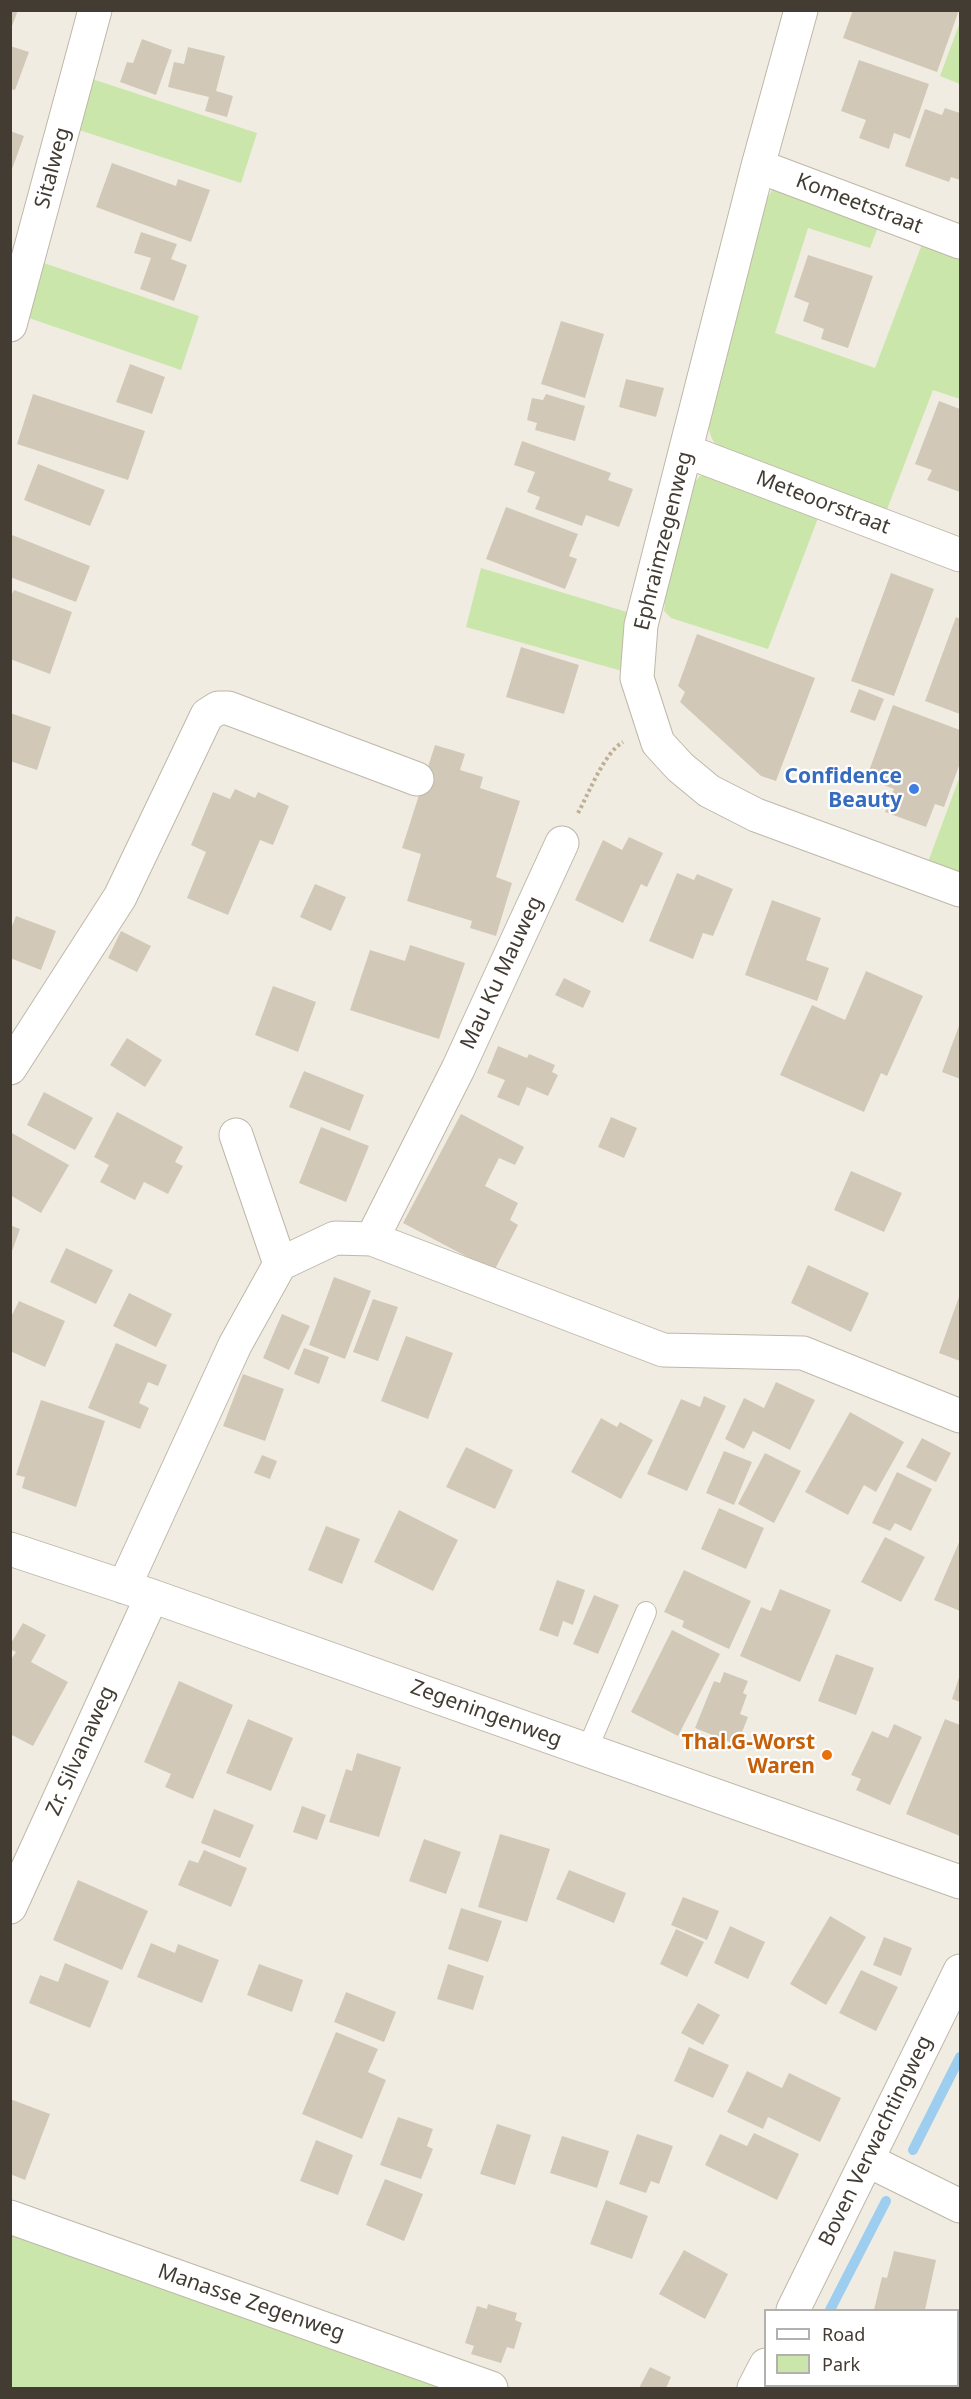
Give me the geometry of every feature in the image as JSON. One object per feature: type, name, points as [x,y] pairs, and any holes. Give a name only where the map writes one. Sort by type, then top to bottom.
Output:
[{"type":"street","name":"Sitalweg","points":[[10,325],[95,10]]},
{"type":"street","name":"Ephraimzegenweg","points":[[801,10],[758,166],[642,625],[638,678],[658,743],[680,767],[709,790],[756,815],[960,890]]},
{"type":"street","name":"Komeetstraat","points":[[758,166],[960,242]]},
{"type":"street","name":"Meteoorstraat","points":[[686,451],[960,555]]},
{"type":"street","points":[[10,1068],[120,897],[207,715],[218,708],[228,708],[417,779]]},
{"type":"street","name":"Mau Ku Mauweg","points":[[372,1239],[458,1069],[562,843]]},
{"type":"street","points":[[236,1135],[280,1264],[335,1238],[372,1239],[663,1350],[803,1353],[960,1416]]},
{"type":"street","name":"Zr. Silvanaweg","points":[[10,1907],[235,1345],[280,1264]]},
{"type":"street","name":"Zegeningenweg","points":[[10,1549],[138,1591],[960,1882]]},
{"type":"street","name":"Boven Verwachtingweg","points":[[792,2309],[960,1971]]},
{"type":"street","points":[[867,2160],[960,2206]]},
{"type":"street","name":"Manasse Zegenweg","points":[[10,2217],[491,2388]]},
{"type":"street","points":[[754,2388],[764,2367]]},
{"type":"lane","points":[[587,1750],[646,1612]]},
{"type":"path","points":[[562,843],[608,757],[617,746],[652,725]]},
{"type":"green space","points":[[960,22],[960,84],[940,76]]},
{"type":"green space","points":[[89,78],[257,133],[241,183],[73,128]]},
{"type":"green space","points":[[783,185],[880,222],[870,248],[808,228],[775,333],[875,368],[924,239],[960,253],[960,399],[933,390],[886,512],[725,453],[716,445],[710,433],[709,417],[766,201],[772,190]]},
{"type":"green space","points":[[41,262],[199,316],[181,370],[23,316]]},
{"type":"green space","points":[[709,474],[820,513],[768,649],[671,618],[664,611],[668,575],[694,483],[700,476]]},
{"type":"green space","points":[[481,568],[627,612],[624,622],[622,671],[466,627]]},
{"type":"green space","points":[[960,776],[960,874],[928,862]]},
{"type":"green space","points":[[11,2230],[452,2388],[11,2388]]},
{"type":"building","points":[[10,10],[18,10],[11,29],[10,29]]},
{"type":"building","points":[[853,10],[959,10],[937,72],[843,38]]},
{"type":"building","points":[[142,39],[172,50],[156,95],[120,82],[127,62],[133,63]]},
{"type":"building","points":[[10,46],[29,52],[15,90],[10,89]]},
{"type":"building","points":[[188,47],[225,56],[216,91],[233,96],[227,117],[205,111],[209,97],[168,87],[174,62],[184,64]]},
{"type":"building","points":[[859,60],[929,84],[910,139],[894,133],[889,149],[859,138],[866,120],[841,111]]},
{"type":"building","points":[[945,108],[960,113],[960,180],[951,177],[949,182],[905,166],[925,109],[942,115]]},
{"type":"building","points":[[10,131],[24,136],[11,172],[10,172]]},
{"type":"building","points":[[112,163],[176,186],[178,179],[210,190],[191,242],[96,207]]},
{"type":"building","points":[[141,232],[177,244],[171,259],[187,265],[174,301],[140,289],[151,258],[134,253]]},
{"type":"building","points":[[808,255],[873,276],[848,348],[821,339],[824,329],[803,321],[809,303],[794,297]]},
{"type":"building","points":[[561,321],[604,334],[585,398],[541,384]]},
{"type":"building","points":[[130,364],[165,377],[152,414],[116,402]]},
{"type":"building","points":[[626,379],[664,388],[656,417],[619,407]]},
{"type":"building","points":[[33,394],[145,431],[128,480],[17,444]]},
{"type":"building","points":[[546,394],[585,406],[575,441],[535,430],[537,423],[527,420],[532,398],[543,400]]},
{"type":"building","points":[[939,401],[960,409],[960,492],[927,480],[932,470],[915,464]]},
{"type":"building","points":[[522,441],[611,473],[608,480],[633,489],[619,527],[586,515],[582,526],[535,509],[540,497],[527,492],[535,472],[514,465]]},
{"type":"building","points":[[38,464],[105,490],[90,526],[24,500]]},
{"type":"building","points":[[506,507],[578,534],[569,556],[577,559],[565,589],[486,559]]},
{"type":"building","points":[[12,535],[90,566],[76,602],[10,577]]},
{"type":"building","points":[[891,573],[934,589],[894,696],[851,681]]},
{"type":"building","points":[[14,590],[72,612],[50,674],[10,659],[10,598]]},
{"type":"building","points":[[956,617],[960,619],[960,714],[925,701]]},
{"type":"building","points":[[697,634],[815,678],[776,781],[761,776],[680,702],[685,692],[678,686]]},
{"type":"building","points":[[521,647],[579,665],[564,714],[506,697]]},
{"type":"building","points":[[859,689],[884,699],[875,721],[850,712]]},
{"type":"building","points":[[893,705],[960,730],[960,763],[944,807],[935,804],[926,827],[885,812],[894,789],[866,779]]},
{"type":"building","points":[[10,713],[51,727],[37,770],[10,761]]},
{"type":"building","points":[[435,745],[465,754],[460,770],[483,777],[480,788],[520,801],[496,877],[512,883],[496,936],[470,928],[472,921],[407,901],[421,854],[402,848]]},
{"type":"building","points":[[235,789],[255,798],[258,792],[289,806],[273,845],[260,840],[228,915],[187,898],[206,852],[191,845],[213,792],[230,799]]},
{"type":"building","points":[[629,837],[663,853],[647,887],[641,884],[623,923],[575,900],[603,840],[622,850]]},
{"type":"building","points":[[677,873],[694,880],[697,874],[733,889],[713,936],[703,933],[693,959],[649,941]]},
{"type":"building","points":[[315,884],[346,897],[331,931],[300,917]]},
{"type":"building","points":[[772,900],[821,918],[806,960],[829,968],[817,1001],[745,975]]},
{"type":"building","points":[[16,916],[56,931],[41,970],[10,958],[10,931]]},
{"type":"building","points":[[121,931],[151,946],[137,972],[108,958]]},
{"type":"building","points":[[410,945],[465,963],[439,1039],[350,1010],[370,950],[405,961]]},
{"type":"building","points":[[866,971],[923,996],[887,1076],[881,1073],[864,1112],[780,1075],[812,1005],[845,1020]]},
{"type":"building","points":[[564,978],[591,991],[583,1008],[555,995]]},
{"type":"building","points":[[273,986],[316,1002],[298,1052],[255,1035]]},
{"type":"building","points":[[960,1023],[960,1079],[942,1072]]},
{"type":"building","points":[[127,1038],[162,1060],[145,1087],[110,1065]]},
{"type":"building","points":[[498,1046],[527,1058],[529,1054],[555,1065],[552,1072],[558,1075],[548,1096],[527,1087],[519,1106],[497,1097],[505,1080],[487,1073]]},
{"type":"building","points":[[304,1071],[364,1095],[350,1131],[289,1107]]},
{"type":"building","points":[[44,1092],[93,1118],[75,1150],[27,1125]]},
{"type":"building","points":[[117,1112],[183,1147],[175,1162],[183,1166],[168,1194],[144,1182],[135,1200],[100,1182],[109,1165],[94,1157]]},
{"type":"building","points":[[461,1114],[524,1147],[515,1165],[499,1158],[485,1186],[518,1203],[510,1220],[518,1225],[494,1271],[403,1223]]},
{"type":"building","points":[[611,1117],[637,1128],[624,1158],[598,1147]]},
{"type":"building","points":[[321,1127],[369,1146],[346,1202],[299,1183]]},
{"type":"building","points":[[10,1132],[69,1165],[41,1213],[10,1195]]},
{"type":"building","points":[[851,1171],[902,1193],[884,1232],[834,1210]]},
{"type":"building","points":[[10,1225],[20,1229],[11,1254],[10,1254]]},
{"type":"building","points":[[66,1248],[113,1270],[96,1304],[50,1282]]},
{"type":"building","points":[[808,1265],[869,1293],[851,1332],[791,1303]]},
{"type":"building","points":[[334,1277],[371,1291],[345,1359],[309,1345]]},
{"type":"building","points":[[129,1293],[172,1314],[156,1347],[113,1326]]},
{"type":"building","points":[[960,1294],[960,1361],[939,1353]]},
{"type":"building","points":[[373,1299],[398,1307],[378,1361],[353,1352]]},
{"type":"building","points":[[19,1301],[65,1321],[45,1367],[10,1351],[10,1319]]},
{"type":"building","points":[[282,1314],[310,1326],[289,1370],[263,1358]]},
{"type":"building","points":[[406,1336],[453,1353],[428,1419],[381,1401]]},
{"type":"building","points":[[116,1343],[167,1365],[158,1386],[148,1382],[139,1403],[149,1408],[140,1429],[88,1408]]},
{"type":"building","points":[[304,1348],[329,1357],[319,1384],[294,1374]]},
{"type":"building","points":[[243,1374],[284,1389],[265,1441],[223,1426]]},
{"type":"building","points":[[776,1382],[815,1400],[790,1450],[753,1431],[744,1449],[725,1439],[744,1398],[764,1408]]},
{"type":"building","points":[[704,1396],[726,1406],[687,1491],[647,1474],[681,1399],[700,1407]]},
{"type":"building","points":[[41,1400],[105,1421],[76,1507],[22,1488],[25,1477],[16,1475]]},
{"type":"building","points":[[850,1412],[904,1442],[876,1492],[864,1485],[848,1515],[805,1492]]},
{"type":"building","points":[[601,1418],[617,1427],[620,1422],[653,1440],[621,1499],[571,1472]]},
{"type":"building","points":[[922,1438],[951,1453],[936,1482],[906,1467]]},
{"type":"building","points":[[466,1447],[513,1470],[495,1509],[446,1487]]},
{"type":"building","points":[[724,1451],[752,1462],[734,1505],[706,1493]]},
{"type":"building","points":[[765,1453],[801,1471],[774,1523],[738,1504]]},
{"type":"building","points":[[262,1455],[277,1461],[270,1479],[254,1473]]},
{"type":"building","points":[[897,1472],[932,1489],[911,1531],[895,1523],[890,1531],[872,1523]]},
{"type":"building","points":[[719,1508],[764,1528],[746,1569],[701,1549]]},
{"type":"building","points":[[399,1510],[458,1540],[433,1591],[374,1562]]},
{"type":"building","points":[[326,1526],[360,1539],[342,1584],[308,1570]]},
{"type":"building","points":[[885,1537],[925,1557],[901,1602],[861,1582]]},
{"type":"building","points":[[960,1540],[960,1611],[934,1600]]},
{"type":"building","points":[[684,1570],[751,1601],[729,1649],[682,1627],[684,1621],[664,1612]]},
{"type":"building","points":[[557,1580],[585,1590],[573,1625],[563,1621],[558,1637],[539,1630]]},
{"type":"building","points":[[780,1589],[831,1610],[800,1682],[740,1656],[761,1607],[771,1611]]},
{"type":"building","points":[[594,1595],[619,1605],[598,1654],[573,1644]]},
{"type":"building","points":[[23,1623],[46,1635],[31,1662],[68,1682],[33,1746],[10,1734],[10,1661],[16,1652],[10,1649],[10,1645]]},
{"type":"building","points":[[672,1630],[720,1654],[678,1736],[631,1712]]},
{"type":"building","points":[[836,1654],[874,1668],[856,1715],[818,1701]]},
{"type":"building","points":[[724,1672],[748,1681],[743,1693],[747,1695],[740,1714],[748,1717],[737,1745],[695,1728],[714,1681],[720,1683]]},
{"type":"building","points":[[960,1674],[960,1702],[952,1699]]},
{"type":"building","points":[[179,1681],[233,1705],[193,1799],[165,1787],[171,1774],[144,1762]]},
{"type":"building","points":[[248,1719],[293,1738],[271,1791],[226,1773]]},
{"type":"building","points":[[945,1719],[960,1725],[960,1836],[906,1814]]},
{"type":"building","points":[[894,1724],[922,1737],[890,1805],[856,1790],[861,1779],[851,1775],[872,1731],[888,1738]]},
{"type":"building","points":[[357,1753],[401,1767],[379,1837],[329,1822],[346,1769],[352,1771]]},
{"type":"building","points":[[302,1806],[326,1815],[317,1840],[293,1832]]},
{"type":"building","points":[[214,1809],[254,1825],[240,1858],[201,1843]]},
{"type":"building","points":[[500,1834],[550,1849],[527,1922],[478,1907]]},
{"type":"building","points":[[424,1839],[461,1852],[446,1894],[409,1881]]},
{"type":"building","points":[[204,1850],[247,1868],[231,1907],[178,1885],[189,1860],[198,1863]]},
{"type":"building","points":[[569,1870],[626,1893],[614,1923],[556,1899]]},
{"type":"building","points":[[78,1880],[148,1911],[122,1970],[53,1940]]},
{"type":"building","points":[[683,1897],[719,1911],[707,1940],[671,1925]]},
{"type":"building","points":[[461,1908],[502,1921],[488,1962],[448,1949]]},
{"type":"building","points":[[830,1916],[866,1937],[826,2005],[790,1984]]},
{"type":"building","points":[[730,1926],[765,1942],[748,1979],[714,1963]]},
{"type":"building","points":[[676,1929],[704,1942],[687,1977],[660,1964]]},
{"type":"building","points":[[884,1937],[912,1948],[901,1976],[873,1965]]},
{"type":"building","points":[[151,1943],[175,1953],[178,1944],[219,1960],[202,2003],[137,1977]]},
{"type":"building","points":[[65,1963],[109,1981],[90,2028],[29,2003],[40,1975],[58,1982]]},
{"type":"building","points":[[259,1964],[303,1980],[292,2012],[247,1995]]},
{"type":"building","points":[[448,1964],[484,1976],[473,2010],[437,1999]]},
{"type":"building","points":[[861,1970],[898,1987],[876,2031],[839,2013]]},
{"type":"building","points":[[346,1992],[396,2012],[384,2042],[334,2022]]},
{"type":"building","points":[[698,2003],[720,2015],[703,2045],[681,2033]]},
{"type":"building","points":[[336,2032],[378,2049],[368,2072],[386,2080],[362,2139],[302,2114]]},
{"type":"building","points":[[689,2047],[729,2065],[713,2098],[674,2081]]},
{"type":"building","points":[[747,2071],[782,2088],[789,2073],[841,2098],[820,2142],[768,2117],[763,2129],[727,2112]]},
{"type":"building","points":[[10,2099],[50,2114],[25,2180],[10,2174]]},
{"type":"building","points":[[398,2117],[433,2129],[427,2146],[433,2149],[421,2179],[380,2165]]},
{"type":"building","points":[[497,2124],[531,2135],[515,2185],[480,2174]]},
{"type":"building","points":[[754,2133],[799,2154],[777,2200],[705,2165],[720,2134],[747,2146]]},
{"type":"building","points":[[637,2134],[673,2146],[659,2184],[651,2181],[646,2193],[619,2184]]},
{"type":"building","points":[[562,2136],[609,2151],[597,2188],[550,2173]]},
{"type":"building","points":[[316,2140],[353,2155],[338,2195],[300,2181]]},
{"type":"building","points":[[385,2179],[423,2194],[404,2241],[366,2225]]},
{"type":"building","points":[[606,2200],[648,2216],[632,2259],[590,2244]]},
{"type":"building","points":[[684,2250],[728,2274],[705,2319],[659,2294]]},
{"type":"building","points":[[894,2251],[936,2260],[925,2309],[874,2309],[882,2277],[887,2278]]},
{"type":"building","points":[[488,2304],[517,2313],[515,2320],[522,2323],[514,2349],[507,2347],[501,2363],[471,2354],[474,2346],[465,2343],[477,2306],[487,2309]]},
{"type":"building","points":[[959,2316],[960,2316],[959,2360]]},
{"type":"building","points":[[650,2367],[671,2377],[666,2388],[639,2388]]},
{"type":"building","points":[[960,2383],[960,2388],[925,2388],[959,2387]]},
{"type":"building","points":[[828,2387],[918,2387],[917,2388]]},
{"type":"waterway","points":[[913,2150],[960,2057]]},
{"type":"waterway","points":[[831,2309],[886,2201]]},
{"type":"place","name":"Confidence Beauty","points":[[914,789]]},
{"type":"place","name":"Thal.G-Worst Waren","points":[[827,1755]]}]
